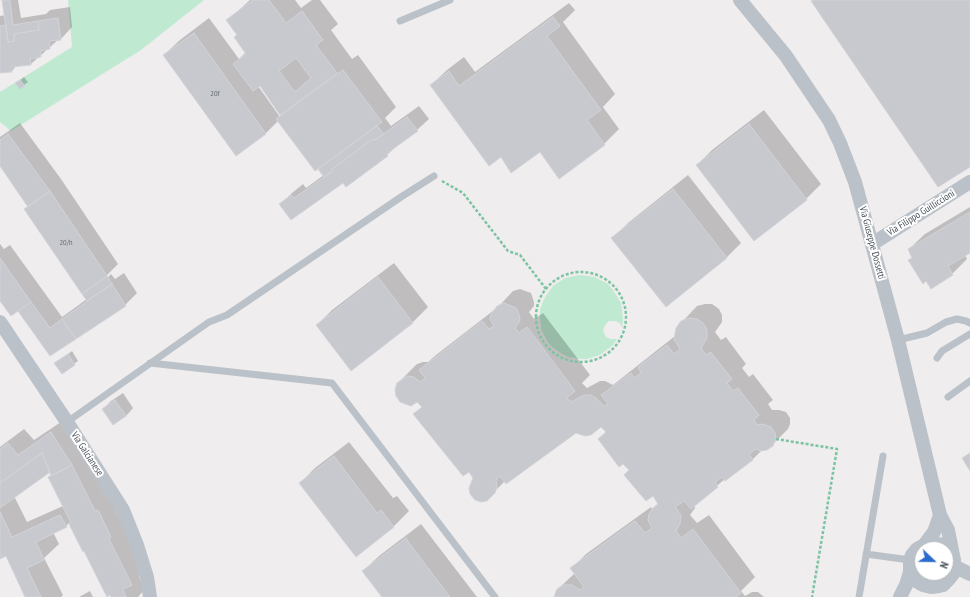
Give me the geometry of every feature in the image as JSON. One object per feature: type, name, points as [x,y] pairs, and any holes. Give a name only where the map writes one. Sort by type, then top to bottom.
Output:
[{"type":"street","name":"Via Giuseppe Dossetti","points":[[740,0],[786,56],[829,120],[848,162],[898,340],[940,515],[948,530],[950,541]]},
{"type":"street","name":"Via Filippo Guilliccioni","points":[[872,244],[970,182]]},
{"type":"street","name":"Via Galcianese","points":[[0,322],[67,422],[123,510],[137,545],[147,578],[150,597]]},
{"type":"street","points":[[927,541],[934,532],[940,515]]},
{"type":"street","points":[[900,597],[906,585],[910,566],[914,556]]},
{"type":"street","points":[[954,562],[970,574]]},
{"type":"street","points":[[910,566],[916,581],[923,586],[931,587],[943,585],[948,581]]},
{"type":"street","points":[[909,597],[923,586]]},
{"type":"lane","points":[[400,21],[450,0]]},
{"type":"lane","points":[[67,422],[208,322],[227,315],[434,176]]},
{"type":"lane","points":[[898,340],[927,333],[952,320],[957,319],[970,323]]},
{"type":"lane","points":[[937,358],[942,351],[970,334]]},
{"type":"lane","points":[[150,363],[332,384],[495,597]]},
{"type":"lane","points":[[948,397],[970,381]]},
{"type":"lane","points":[[859,597],[883,456]]},
{"type":"lane","points":[[866,554],[910,566]]},
{"type":"path","points":[[434,176],[462,193],[508,251],[520,255],[546,289]]},
{"type":"path","points":[[572,273],[588,273],[598,275],[608,280],[618,290],[624,299],[627,314],[624,332],[617,345],[604,356],[590,362],[582,363],[560,357],[551,350],[538,332],[536,318],[539,300],[546,289],[557,280],[572,273]]},
{"type":"path","points":[[776,440],[837,449],[812,597]]},
{"type":"green space","points":[[68,0],[204,0],[141,50],[11,131],[0,122],[0,92],[72,47]]},
{"type":"green space","points":[[580,275],[595,277],[608,284],[621,303],[623,318],[622,328],[620,323],[615,321],[609,321],[605,325],[603,331],[606,337],[610,339],[617,339],[613,345],[600,355],[587,359],[568,357],[562,354],[551,346],[541,329],[540,309],[545,297],[553,286],[565,278]]},
{"type":"building","points":[[2,0],[10,0],[13,25],[38,21],[39,30],[14,34],[14,41],[8,42]]},
{"type":"building","points":[[253,0],[269,0],[286,23],[302,11],[323,40],[316,45],[337,73],[280,115],[260,86],[253,91],[233,64],[246,54],[234,37],[237,35],[226,20]],"holes":[[[296,58],[311,78],[295,92],[279,71]]]},
{"type":"building","points":[[970,0],[970,167],[938,187],[811,1]]},
{"type":"building","points":[[553,17],[560,26],[547,36],[601,110],[587,120],[605,145],[559,179],[540,152],[511,173],[501,157],[489,166],[430,85],[449,71],[459,86]]},
{"type":"building","points":[[58,18],[61,40],[49,41],[50,49],[40,51],[41,57],[30,59],[31,65],[11,67],[12,72],[0,73],[0,26],[6,25],[8,42],[14,41],[14,34],[39,30],[38,21]]},
{"type":"building","points":[[194,33],[266,134],[236,156],[163,55]]},
{"type":"building","points":[[343,70],[382,122],[315,171],[276,119]]},
{"type":"building","points":[[20,80],[25,86],[20,89],[15,83]]},
{"type":"building","points":[[407,117],[418,131],[386,154],[388,156],[346,187],[343,183],[291,220],[279,204],[291,195],[294,198],[333,171],[332,169],[373,139],[375,140]]},
{"type":"building","points":[[749,124],[807,200],[754,241],[696,165]]},
{"type":"building","points":[[377,126],[384,134],[375,140],[373,139],[332,169],[333,171],[324,177],[318,169]]},
{"type":"building","points":[[8,134],[50,191],[28,207],[0,166],[0,140]]},
{"type":"building","points":[[673,189],[727,258],[666,307],[611,238]]},
{"type":"building","points":[[50,191],[107,276],[82,294],[24,209]]},
{"type":"building","points":[[970,212],[970,253],[948,266],[953,275],[931,289],[926,281],[923,284],[908,260],[912,258],[908,249]]},
{"type":"building","points":[[0,258],[31,302],[11,316],[0,301]]},
{"type":"building","points":[[107,276],[112,284],[87,301],[82,294]]},
{"type":"building","points":[[378,277],[413,323],[351,371],[316,325]]},
{"type":"building","points":[[112,284],[126,306],[76,339],[62,319]]},
{"type":"building","points":[[31,302],[50,328],[62,319],[76,339],[50,356],[18,311]]},
{"type":"building","points":[[504,303],[516,308],[518,312],[520,318],[515,328],[519,333],[527,327],[575,391],[567,398],[571,402],[584,395],[590,395],[596,398],[604,406],[608,404],[601,395],[631,373],[634,378],[641,373],[638,367],[667,345],[674,354],[680,349],[674,339],[676,328],[681,321],[689,318],[697,319],[704,324],[707,330],[707,338],[701,348],[706,355],[711,352],[732,379],[727,383],[733,391],[738,388],[759,415],[754,420],[757,425],[763,424],[771,427],[775,433],[776,439],[773,446],[767,450],[761,451],[756,449],[749,454],[753,460],[725,481],[722,477],[715,482],[718,487],[691,509],[684,501],[675,507],[681,515],[680,524],[676,531],[681,538],[693,529],[741,593],[736,597],[554,597],[557,589],[563,585],[572,585],[580,590],[584,587],[570,568],[635,521],[645,533],[652,528],[648,520],[649,514],[658,504],[653,496],[646,501],[624,475],[629,470],[623,464],[619,467],[598,439],[606,432],[601,427],[591,435],[585,436],[576,433],[506,484],[500,476],[496,480],[497,487],[495,493],[487,501],[481,502],[475,500],[470,494],[469,488],[473,478],[469,472],[463,476],[413,414],[422,407],[417,402],[411,406],[400,402],[396,396],[395,390],[397,383],[407,376],[414,377],[420,382],[425,378],[419,370],[482,321],[489,329],[494,326],[490,319],[491,315],[497,306]]},
{"type":"building","points":[[68,354],[75,365],[62,374],[54,363]]},
{"type":"building","points":[[115,400],[126,416],[113,425],[102,409]]},
{"type":"building","points":[[51,432],[72,465],[51,476],[42,453],[0,483],[0,449],[8,443],[18,455]]},
{"type":"building","points":[[42,453],[50,472],[0,508],[0,483]]},
{"type":"building","points":[[970,453],[970,471],[962,458]]},
{"type":"building","points":[[334,456],[377,513],[381,510],[394,527],[356,557],[299,483]]},
{"type":"building","points":[[72,465],[95,511],[98,510],[111,537],[109,539],[132,585],[123,589],[126,597],[111,597],[110,595],[107,597],[69,524],[71,523],[48,477]]},
{"type":"building","points":[[0,512],[12,537],[60,515],[67,527],[36,542],[44,560],[27,568],[41,597],[25,597],[6,556],[0,559]]},
{"type":"building","points":[[406,538],[450,597],[382,597],[362,571]]}]
